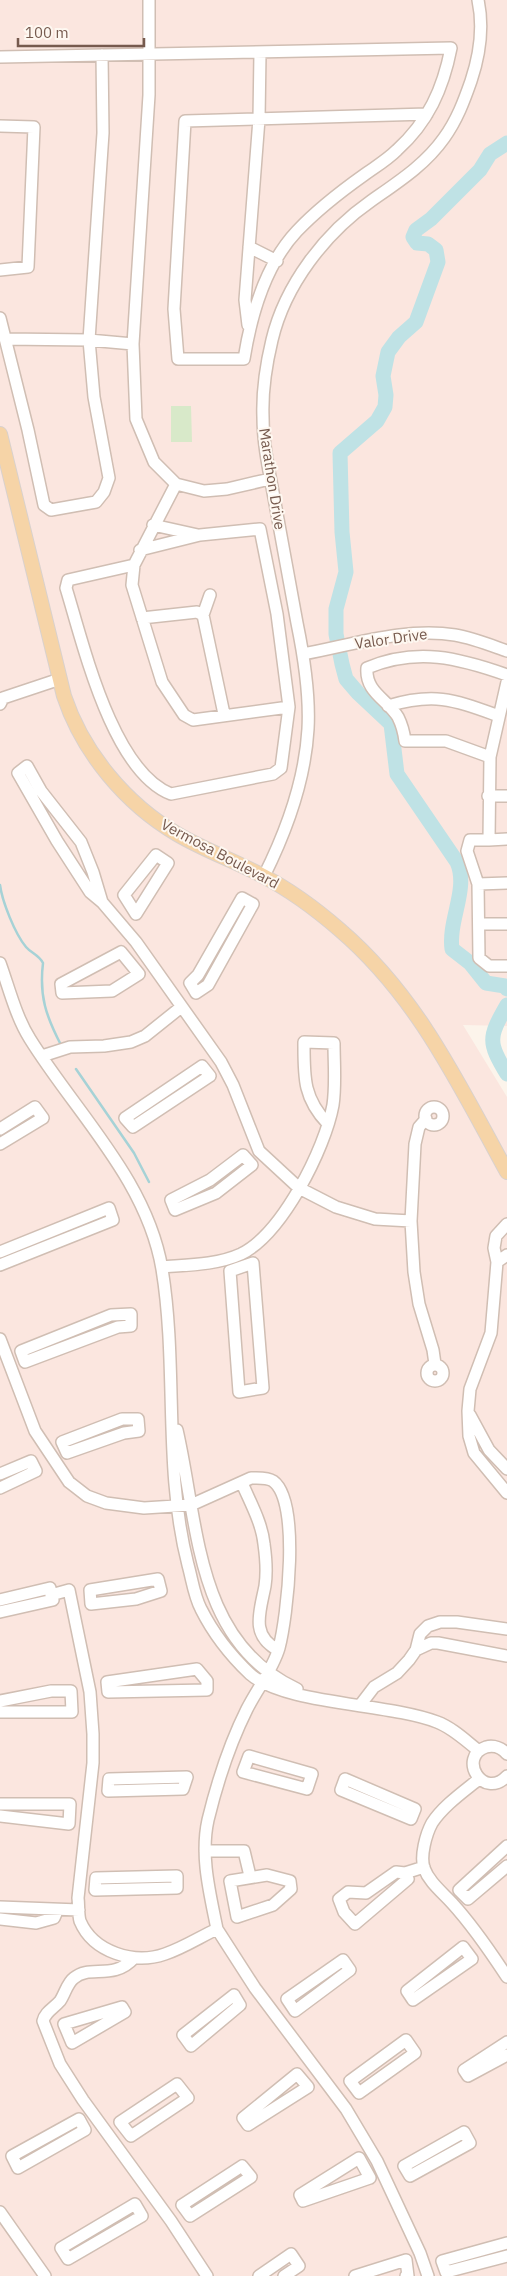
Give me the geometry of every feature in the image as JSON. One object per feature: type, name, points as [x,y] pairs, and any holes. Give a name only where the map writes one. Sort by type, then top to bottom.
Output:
[{"type":"main road","name":"Vermosa Boulevard","points":[[0,434],[60,679],[70,712],[97,759],[122,790],[151,816],[179,835],[264,876],[340,929],[378,966],[403,995],[441,1051],[507,1172]]},
{"type":"street","points":[[149,0],[149,55],[132,344],[136,418],[154,462],[176,484],[204,491],[228,489],[270,479]]},
{"type":"street","name":"Marathon Drive","points":[[264,876],[293,810],[304,768],[308,728],[303,654],[270,479],[262,416],[265,376],[273,337],[281,314],[301,275],[314,255],[340,226],[421,164],[443,139],[459,114],[479,55],[481,14],[478,0]]},
{"type":"street","points":[[0,57],[451,48],[445,79],[428,114],[397,150],[324,205],[296,233],[277,260],[257,303],[249,329],[244,360],[178,359],[174,309],[186,121],[428,114]]},
{"type":"street","points":[[249,329],[245,300],[260,119],[260,53]]},
{"type":"street","points":[[0,318],[44,505],[51,510],[96,502],[104,492],[109,478],[94,397],[89,340],[103,133],[102,55]]},
{"type":"street","points":[[0,126],[37,122],[30,272],[0,270]]},
{"type":"street","points":[[249,247],[277,260]]},
{"type":"street","points":[[5,339],[89,340],[132,344]]},
{"type":"street","points":[[176,484],[140,550],[134,565],[132,585],[162,682],[184,715],[192,720],[224,714],[288,707]]},
{"type":"street","points":[[153,525],[200,535]]},
{"type":"street","points":[[134,565],[68,580],[66,588],[104,709],[120,740],[146,776],[159,789],[171,794],[273,774],[281,768],[288,707],[277,614],[260,529],[200,535],[140,550]]},
{"type":"street","points":[[210,595],[203,615],[224,714]]},
{"type":"street","points":[[142,618],[197,612],[203,615]]},
{"type":"street","name":"Valor Drive","points":[[303,654],[398,636],[434,633],[472,639],[507,650]]},
{"type":"street","points":[[490,757],[446,741],[405,741],[397,716],[372,690],[366,678],[367,668],[379,663],[421,656],[444,657],[468,661],[507,675]]},
{"type":"street","points":[[0,704],[3,698],[60,679]]},
{"type":"street","points":[[489,840],[488,796],[490,757],[507,682]]},
{"type":"street","points":[[388,706],[414,698],[430,698],[448,700],[498,716]]},
{"type":"street","points":[[102,902],[81,842],[41,791],[27,766],[18,773],[57,841],[90,892],[102,902],[142,951],[220,1062],[233,1085],[259,1151],[299,1188],[336,1207],[375,1219],[410,1220]]},
{"type":"street","points":[[488,796],[507,796]]},
{"type":"street","points":[[57,841],[74,834]]},
{"type":"street","points":[[507,839],[470,840],[467,851],[478,884],[479,958],[489,966],[507,966]]},
{"type":"street","points":[[156,855],[168,863],[136,914],[129,904],[124,895],[156,855]]},
{"type":"street","points":[[478,884],[507,884]]},
{"type":"street","points":[[242,898],[253,904],[208,984],[196,993],[193,987],[190,983],[198,975],[242,898]]},
{"type":"street","points":[[116,918],[129,904]]},
{"type":"street","points":[[479,924],[507,924]]},
{"type":"street","points":[[129,962],[142,951]]},
{"type":"street","points":[[120,952],[129,962],[139,974],[112,991],[62,993],[61,984],[120,952]]},
{"type":"street","points":[[0,963],[29,1037],[132,1188],[154,1241],[162,1268],[173,1414],[172,1456],[177,1506],[181,1537],[199,1607],[223,1646],[261,1682],[283,1690],[361,1704],[439,1722],[479,1751]]},
{"type":"street","points":[[42,1056],[70,1047],[104,1046],[131,1042],[145,1036],[193,987]]},
{"type":"street","points":[[162,1268],[219,1261],[240,1261],[253,1263],[263,1388],[239,1392],[230,1271],[240,1261],[267,1236],[282,1218],[299,1188],[328,1124],[334,1102],[334,1043],[304,1042],[304,1072],[308,1097],[317,1112],[328,1124]]},
{"type":"street","points":[[206,1070],[220,1062]]},
{"type":"street","points":[[202,1066],[206,1070],[210,1076],[134,1128],[125,1118],[202,1066]]},
{"type":"street","points":[[0,1129],[35,1107],[43,1118],[0,1144]]},
{"type":"street","points":[[426,1119],[419,1127],[415,1144],[410,1220],[414,1272],[419,1304],[433,1350],[435,1364]]},
{"type":"street","points":[[249,1160],[259,1151]]},
{"type":"street","points":[[243,1155],[249,1160],[252,1165],[216,1192],[175,1210],[171,1200],[210,1180],[243,1155]]},
{"type":"street","points":[[0,1252],[109,1208],[113,1220],[0,1265]]},
{"type":"street","points":[[505,1485],[474,1453],[469,1436],[468,1410],[470,1389],[491,1333],[497,1262],[494,1248],[496,1236],[507,1224]]},
{"type":"street","points":[[497,1262],[507,1254]]},
{"type":"street","points":[[131,1314],[131,1326],[118,1327],[25,1362],[24,1357],[21,1351],[111,1315],[131,1314]]},
{"type":"street","points":[[0,1339],[6,1368],[35,1431],[68,1482],[87,1496],[106,1502],[144,1508],[191,1505],[250,1478],[260,1478],[273,1482],[282,1495],[288,1528],[290,1564],[286,1612],[278,1650],[246,1710],[227,1760],[208,1821],[205,1850],[217,1929],[255,1988],[338,2098],[377,2161],[426,2270]]},
{"type":"street","points":[[6,1368],[24,1357]]},
{"type":"street","points":[[468,1410],[489,1450],[507,1469]]},
{"type":"street","points":[[173,1414],[204,1570],[215,1602],[232,1636],[267,1670],[288,1685],[312,1696]]},
{"type":"street","points":[[122,1419],[138,1419],[139,1431],[124,1433],[67,1454],[65,1448],[62,1442],[122,1419]]},
{"type":"street","points":[[33,1466],[65,1448]]},
{"type":"street","points":[[0,1474],[31,1461],[36,1472],[0,1488]]},
{"type":"street","points":[[242,1483],[264,1542],[265,1577],[259,1613],[259,1628],[266,1644],[278,1650]]},
{"type":"street","points":[[158,1579],[161,1591],[136,1599],[91,1604],[90,1597],[90,1590],[158,1579]]},
{"type":"street","points":[[0,1600],[50,1588],[53,1600],[0,1612]]},
{"type":"street","points":[[51,1595],[69,1590],[90,1696],[93,1763],[80,1882],[80,1920],[93,1940],[110,1951],[134,1958],[164,1955],[217,1929]]},
{"type":"street","points":[[72,1600],[90,1597]]},
{"type":"street","points":[[361,1704],[374,1687],[398,1673],[416,1650],[420,1634],[428,1626],[440,1622],[457,1622],[507,1629]]},
{"type":"street","points":[[416,1650],[431,1643],[438,1643],[507,1656]]},
{"type":"street","points":[[197,1669],[207,1681],[207,1690],[108,1692],[108,1687],[107,1682],[197,1669]]},
{"type":"street","points":[[71,1700],[90,1696],[108,1687]]},
{"type":"street","points":[[0,1701],[51,1691],[71,1691],[72,1712],[0,1712]]},
{"type":"street","points":[[505,1749],[490,1746],[479,1751],[475,1756],[473,1767],[479,1779],[491,1784],[506,1780]]},
{"type":"street","points":[[249,1756],[312,1774],[307,1789],[244,1772],[247,1762],[249,1756]]},
{"type":"street","points":[[227,1760],[247,1762]]},
{"type":"street","points":[[187,1777],[183,1789],[108,1791],[108,1786],[109,1779],[187,1777]]},
{"type":"street","points":[[345,1779],[415,1809],[413,1814],[411,1819],[341,1790],[345,1779]]},
{"type":"street","points":[[479,1779],[448,1806],[431,1825],[425,1842],[424,1867],[434,1886],[452,1903],[482,1940],[507,1977]]},
{"type":"street","points":[[90,1788],[108,1786]]},
{"type":"street","points":[[0,1804],[70,1804],[68,1824],[0,1816]]},
{"type":"street","points":[[69,1813],[88,1814]]},
{"type":"street","points":[[413,1814],[431,1825]]},
{"type":"street","points":[[507,1846],[459,1890],[468,1899],[507,1866]]},
{"type":"street","points":[[205,1850],[244,1851],[250,1876]]},
{"type":"street","points":[[405,1873],[408,1878],[355,1924],[344,1912],[339,1899],[348,1892],[366,1893],[396,1872],[405,1873],[424,1867]]},
{"type":"street","points":[[267,1875],[290,1881],[291,1889],[273,1905],[237,1917],[230,1881],[250,1876],[267,1875]]},
{"type":"street","points":[[177,1876],[177,1888],[95,1890],[96,1883],[96,1878],[177,1876]]},
{"type":"street","points":[[80,1882],[96,1883]]},
{"type":"street","points":[[452,1903],[463,1894]]},
{"type":"street","points":[[0,1907],[57,1911],[79,1910]]},
{"type":"street","points":[[0,1919],[36,1923],[54,1918],[57,1911]]},
{"type":"street","points":[[468,1953],[482,1940]]},
{"type":"street","points":[[463,1947],[468,1953],[472,1959],[413,2000],[407,1991],[463,1947]]},
{"type":"street","points":[[134,1958],[126,1966],[117,1970],[80,1974],[74,1977],[64,1996],[44,2015],[43,2021],[60,2064],[93,2116],[171,2221],[207,2276]]},
{"type":"street","points":[[343,1960],[350,1970],[294,2011],[291,2005],[287,1999],[343,1960]]},
{"type":"street","points":[[237,2000],[255,1988]]},
{"type":"street","points":[[234,1995],[237,2000],[240,2005],[191,2046],[183,2035],[234,1995]]},
{"type":"street","points":[[278,2017],[291,2005]]},
{"type":"street","points":[[122,2007],[125,2012],[72,2043],[69,2034],[64,2024],[122,2007]]},
{"type":"street","points":[[51,2043],[69,2034]]},
{"type":"street","points":[[406,2040],[415,2054],[359,2093],[354,2088],[350,2081],[406,2040]]},
{"type":"street","points":[[507,2042],[464,2070],[468,2076],[507,2055]]},
{"type":"street","points":[[301,2080],[317,2070]]},
{"type":"street","points":[[297,2074],[301,2080],[308,2087],[248,2125],[243,2118],[297,2074]]},
{"type":"street","points":[[177,2084],[188,2098],[131,2136],[125,2128],[120,2122],[177,2084]]},
{"type":"street","points":[[338,2098],[354,2088]]},
{"type":"street","points":[[82,2124],[93,2116]]},
{"type":"street","points":[[79,2119],[82,2124],[85,2130],[18,2168],[12,2156],[79,2119]]},
{"type":"street","points":[[111,2139],[125,2128]]},
{"type":"street","points":[[464,2132],[470,2144],[410,2176],[407,2172],[404,2166],[464,2132]]},
{"type":"street","points":[[359,2158],[364,2167],[370,2178],[303,2201],[300,2195],[359,2158]]},
{"type":"street","points":[[364,2167],[377,2161]]},
{"type":"street","points":[[242,2166],[251,2178],[190,2216],[186,2211],[182,2205],[242,2166]]},
{"type":"street","points":[[386,2181],[407,2172]]},
{"type":"street","points":[[138,2209],[154,2198]]},
{"type":"street","points":[[135,2204],[138,2209],[142,2216],[68,2259],[61,2248],[135,2204]]},
{"type":"street","points":[[171,2221],[186,2211]]},
{"type":"street","points":[[0,2212],[45,2276]]},
{"type":"street","points":[[507,2243],[442,2261],[446,2272],[507,2256]]},
{"type":"street","points":[[259,2276],[291,2254],[299,2266],[284,2276]]},
{"type":"street","points":[[355,2276],[406,2260],[406,2272],[443,2266]]},
{"type":"shaded area","points":[[0,0],[507,0],[507,1026],[463,1025],[507,1097],[507,2276],[0,2276]]},
{"type":"green space","points":[[171,406],[191,406],[192,442],[171,442]]},
{"type":"waterway","points":[[507,143],[490,154],[480,170],[431,219],[416,230],[413,237],[417,243],[428,244],[436,250],[438,262],[416,322],[399,337],[388,352],[383,376],[386,395],[385,407],[377,421],[340,453],[342,532],[346,572],[336,609],[336,634],[346,679],[391,724],[397,774],[457,862],[461,883],[453,927],[452,949],[470,963],[486,983],[505,986],[507,989]]},
{"type":"waterway","points":[[0,885],[13,926],[26,947],[43,963],[43,996],[51,1025],[61,1045]]},
{"type":"waterway","points":[[507,1005],[496,1025],[493,1040],[496,1054],[507,1074]]},
{"type":"waterway","points":[[76,1069],[134,1153],[149,1182]]}]
